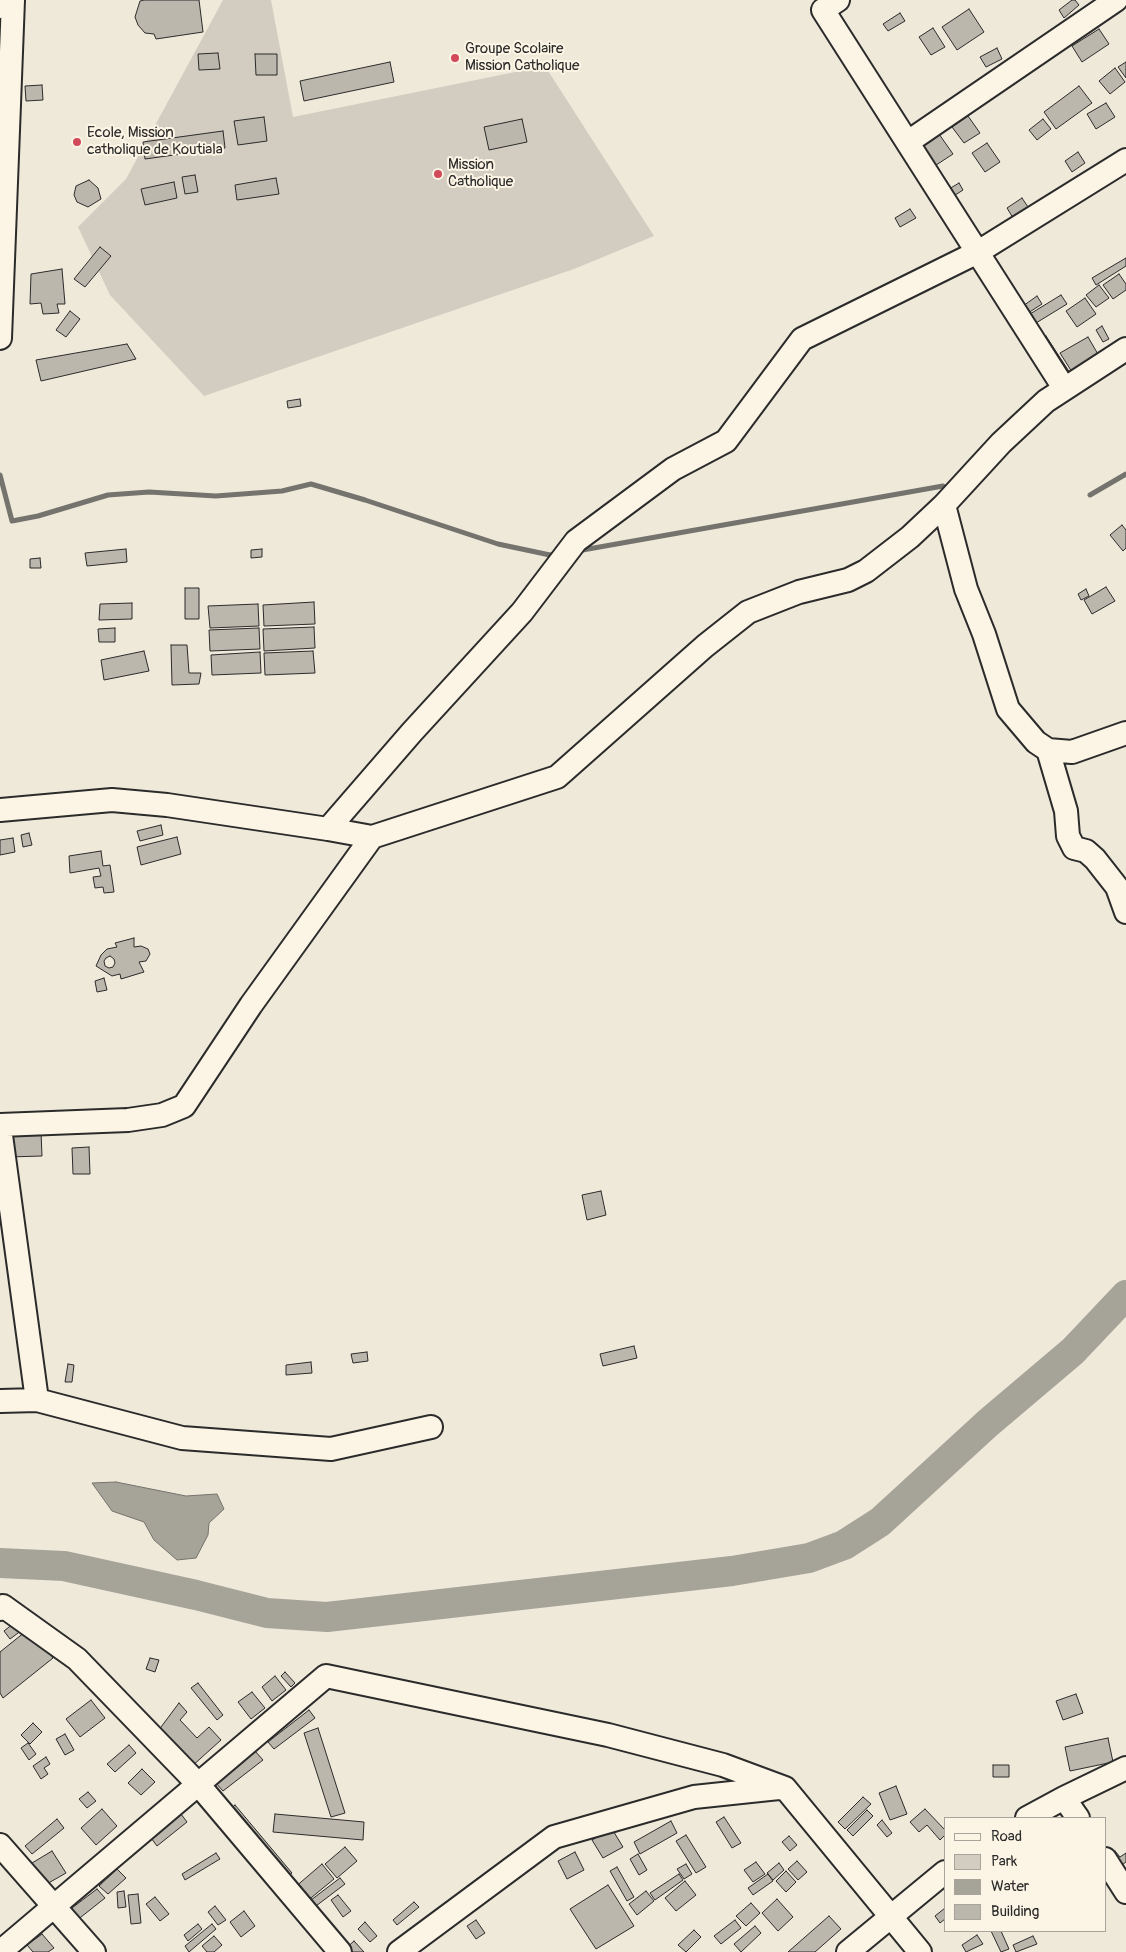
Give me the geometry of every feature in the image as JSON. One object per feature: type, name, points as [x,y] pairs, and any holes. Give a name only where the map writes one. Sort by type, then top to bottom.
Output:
[{"type":"main road","points":[[0,4],[5,0]]},
{"type":"street","points":[[0,338],[13,0]]},
{"type":"street","points":[[838,0],[823,10],[1064,388]]},
{"type":"street","points":[[908,142],[1116,0]]},
{"type":"street","points":[[328,829],[412,732],[522,612],[576,541],[673,470],[726,441],[802,339],[978,252],[1126,160]]},
{"type":"street","points":[[0,810],[112,800],[167,805],[372,837],[557,777],[705,646],[748,612],[799,592],[848,580],[866,571],[910,537],[944,505],[1001,444],[1046,401],[1126,349]]},
{"type":"street","points":[[944,505],[966,589],[984,634],[1008,709],[1036,742],[1048,750],[1072,752],[1126,733]]},
{"type":"street","points":[[1048,750],[1066,811],[1068,836],[1074,848],[1086,851],[1117,887],[1126,912]]},
{"type":"street","points":[[37,1400],[0,1127],[128,1120],[162,1115],[184,1106],[251,1004],[372,837]]},
{"type":"street","points":[[0,1401],[37,1400],[182,1438],[331,1449],[431,1427]]},
{"type":"street","points":[[0,1609],[3,1606],[77,1659],[198,1784],[340,1952]]},
{"type":"street","points":[[0,1952],[326,1676],[608,1735],[723,1765],[785,1788],[920,1952]]},
{"type":"street","points":[[1029,1817],[1126,1768]]},
{"type":"street","points":[[399,1952],[554,1837],[694,1797],[785,1788]]},
{"type":"street","points":[[1064,1798],[1077,1817]]},
{"type":"street","points":[[0,1845],[53,1908],[94,1952]]},
{"type":"street","points":[[1106,1861],[1126,1892]]},
{"type":"street","points":[[848,1952],[944,1873]]},
{"type":"green space","points":[[223,0],[271,0],[293,117],[545,66],[654,236],[574,269],[204,396],[110,295],[78,227],[126,179]]},
{"type":"water","points":[[116,1482],[186,1496],[217,1494],[224,1509],[209,1523],[208,1535],[196,1558],[177,1560],[154,1540],[144,1522],[112,1511],[92,1483]]},
{"type":"building","points":[[199,0],[203,32],[156,39],[154,34],[145,33],[138,25],[135,17],[140,1]]},
{"type":"building","points":[[1072,0],[1075,0],[1079,5],[1064,18],[1059,10]]},
{"type":"building","points":[[969,9],[984,32],[957,50],[942,27]]},
{"type":"building","points":[[900,13],[905,21],[888,31],[883,24]]},
{"type":"building","points":[[933,28],[945,47],[931,55],[919,37]]},
{"type":"building","points":[[1099,29],[1109,44],[1082,62],[1072,46]]},
{"type":"building","points":[[997,48],[1002,59],[986,67],[980,57]]},
{"type":"building","points":[[218,53],[220,69],[199,70],[198,54]]},
{"type":"building","points":[[255,54],[277,54],[277,75],[256,75]]},
{"type":"building","points":[[390,62],[394,82],[304,101],[300,81]]},
{"type":"building","points":[[1126,62],[1126,78],[1118,67]]},
{"type":"building","points":[[1115,68],[1125,82],[1110,94],[1099,81]]},
{"type":"building","points":[[42,85],[43,100],[26,101],[25,86]]},
{"type":"building","points":[[1079,86],[1092,103],[1056,129],[1044,112]]},
{"type":"building","points":[[1106,103],[1115,117],[1096,129],[1087,114]]},
{"type":"building","points":[[968,116],[980,133],[964,143],[952,127]]},
{"type":"building","points":[[264,117],[267,141],[238,145],[234,121]]},
{"type":"building","points":[[522,119],[527,142],[489,150],[484,127]]},
{"type":"building","points":[[1043,119],[1051,129],[1037,140],[1029,130]]},
{"type":"building","points":[[223,131],[225,148],[145,159],[143,142]]},
{"type":"building","points":[[939,134],[953,154],[930,169],[916,149]]},
{"type":"building","points":[[987,143],[1000,162],[985,172],[972,153]]},
{"type":"building","points":[[1078,152],[1085,163],[1072,172],[1065,161]]},
{"type":"building","points":[[195,175],[198,192],[185,194],[182,177]]},
{"type":"building","points":[[276,178],[279,194],[237,200],[235,185]]},
{"type":"building","points":[[89,180],[98,188],[101,199],[88,207],[77,202],[74,195],[76,186]]},
{"type":"building","points":[[174,182],[177,198],[145,205],[141,189]]},
{"type":"building","points":[[959,183],[963,190],[949,199],[944,192]]},
{"type":"building","points":[[1022,198],[1032,213],[1016,223],[1007,208]]},
{"type":"building","points":[[910,209],[916,218],[900,227],[895,218]]},
{"type":"building","points":[[100,247],[111,256],[85,287],[74,279]]},
{"type":"building","points":[[1126,258],[1126,266],[1096,285],[1092,278]]},
{"type":"building","points":[[62,269],[65,304],[57,304],[59,313],[43,314],[41,303],[30,304],[31,274]]},
{"type":"building","points":[[1119,274],[1126,284],[1126,290],[1113,299],[1103,285]]},
{"type":"building","points":[[1099,285],[1109,298],[1096,307],[1086,295]]},
{"type":"building","points":[[1061,295],[1067,304],[1036,323],[1030,314]]},
{"type":"building","points":[[1037,296],[1042,304],[1028,313],[1023,306]]},
{"type":"building","points":[[1085,298],[1096,314],[1077,327],[1066,311]]},
{"type":"building","points":[[70,311],[80,319],[66,337],[56,330]]},
{"type":"building","points":[[1102,326],[1109,339],[1103,342],[1096,330]]},
{"type":"building","points":[[1046,336],[1070,373],[1064,377],[1040,341]]},
{"type":"building","points":[[1088,337],[1099,356],[1072,372],[1060,353]]},
{"type":"building","points":[[127,344],[136,359],[41,381],[36,360]]},
{"type":"building","points":[[300,399],[301,406],[288,408],[287,401]]},
{"type":"building","points":[[1122,525],[1126,530],[1126,548],[1123,551],[1110,535]]},
{"type":"building","points":[[126,549],[127,562],[87,566],[85,553]]},
{"type":"building","points":[[262,549],[262,557],[251,558],[251,550]]},
{"type":"building","points":[[40,558],[41,568],[30,568],[30,559]]},
{"type":"building","points":[[1106,587],[1115,601],[1092,614],[1084,600]]},
{"type":"building","points":[[185,588],[199,588],[199,619],[185,619]]},
{"type":"building","points":[[1086,589],[1089,596],[1081,600],[1078,594]]},
{"type":"building","points":[[314,602],[315,624],[264,626],[263,605]]},
{"type":"building","points":[[132,603],[132,619],[99,620],[100,604]]},
{"type":"building","points":[[258,604],[259,626],[210,628],[208,606]]},
{"type":"building","points":[[314,627],[315,648],[264,651],[263,629]]},
{"type":"building","points":[[115,628],[115,642],[99,642],[98,629]]},
{"type":"building","points":[[259,628],[260,649],[210,651],[209,630]]},
{"type":"building","points":[[171,645],[187,645],[189,673],[201,673],[199,684],[172,685]]},
{"type":"building","points":[[144,651],[149,671],[104,680],[101,660]]},
{"type":"building","points":[[313,651],[315,673],[265,675],[264,653]]},
{"type":"building","points":[[260,652],[261,673],[212,675],[211,655]]},
{"type":"building","points":[[161,825],[163,835],[140,841],[137,831]]},
{"type":"building","points":[[29,833],[32,845],[23,847],[21,835]]},
{"type":"building","points":[[177,837],[181,854],[141,865],[137,847]]},
{"type":"building","points":[[13,838],[15,852],[0,855],[0,840]]},
{"type":"building","points":[[101,851],[103,866],[110,865],[114,892],[104,893],[103,887],[95,888],[93,877],[101,876],[99,868],[70,873],[69,856]]},
{"type":"building","points":[[134,938],[134,947],[141,946],[148,949],[150,954],[146,961],[139,962],[144,972],[121,979],[120,974],[112,976],[96,966],[101,955],[107,949],[117,947],[115,943]],"holes":[[[110,956],[114,959],[113,967],[105,966],[104,961],[106,958]]]},
{"type":"building","points":[[104,978],[107,990],[97,992],[95,981]]},
{"type":"building","points":[[41,1132],[42,1156],[8,1157],[7,1134]]},
{"type":"building","points":[[89,1147],[90,1174],[73,1174],[72,1148]]},
{"type":"building","points":[[601,1191],[606,1215],[587,1220],[582,1195]]},
{"type":"building","points":[[634,1346],[637,1358],[603,1366],[600,1354]]},
{"type":"building","points":[[367,1352],[368,1361],[353,1363],[351,1354]]},
{"type":"building","points":[[311,1362],[312,1373],[286,1375],[286,1365]]},
{"type":"building","points":[[68,1364],[74,1365],[72,1382],[65,1382]]},
{"type":"building","points":[[19,1619],[26,1627],[10,1639],[4,1631]]},
{"type":"building","points":[[30,1628],[53,1658],[3,1698],[0,1693],[0,1652]]},
{"type":"building","points":[[150,1658],[159,1660],[155,1672],[146,1669]]},
{"type":"building","points":[[285,1672],[295,1683],[291,1687],[281,1676]]},
{"type":"building","points":[[275,1676],[286,1690],[272,1701],[262,1687]]},
{"type":"building","points":[[198,1683],[223,1715],[217,1720],[191,1688]]},
{"type":"building","points":[[252,1692],[265,1708],[251,1719],[238,1702]]},
{"type":"building","points":[[1076,1694],[1083,1713],[1063,1720],[1056,1701]]},
{"type":"building","points":[[91,1700],[105,1718],[80,1737],[66,1719]]},
{"type":"building","points":[[179,1703],[187,1712],[180,1720],[197,1738],[209,1727],[221,1740],[191,1767],[158,1731]]},
{"type":"building","points":[[309,1710],[315,1718],[274,1749],[268,1742]]},
{"type":"building","points":[[33,1723],[42,1732],[30,1744],[21,1735]]},
{"type":"building","points":[[318,1728],[345,1813],[331,1817],[304,1733]]},
{"type":"building","points":[[65,1734],[74,1750],[65,1755],[56,1739]]},
{"type":"building","points":[[1108,1738],[1113,1762],[1070,1771],[1065,1747]]},
{"type":"building","points":[[28,1743],[36,1754],[29,1760],[21,1748]]},
{"type":"building","points":[[129,1745],[136,1753],[115,1772],[107,1764]]},
{"type":"building","points":[[255,1751],[263,1760],[223,1791],[215,1782]]},
{"type":"building","points":[[46,1757],[50,1764],[44,1768],[48,1774],[41,1779],[33,1766]]},
{"type":"building","points":[[993,1765],[1009,1765],[1009,1777],[993,1777]]},
{"type":"building","points":[[142,1769],[155,1782],[141,1795],[128,1783]]},
{"type":"building","points":[[896,1786],[907,1814],[890,1820],[879,1793]]},
{"type":"building","points":[[88,1792],[96,1801],[87,1808],[79,1799]]},
{"type":"building","points":[[863,1797],[871,1804],[845,1829],[838,1822]]},
{"type":"building","points":[[235,1805],[292,1873],[285,1879],[228,1811]]},
{"type":"building","points":[[102,1809],[117,1826],[96,1845],[81,1828]]},
{"type":"building","points":[[925,1809],[944,1829],[944,1836],[940,1840],[927,1825],[919,1832],[910,1822]]},
{"type":"building","points":[[867,1810],[873,1816],[853,1836],[847,1830]]},
{"type":"building","points":[[181,1814],[187,1822],[157,1846],[151,1838]]},
{"type":"building","points":[[275,1814],[364,1822],[363,1840],[273,1832]]},
{"type":"building","points":[[724,1817],[741,1843],[732,1848],[716,1822]]},
{"type":"building","points":[[57,1819],[64,1828],[32,1854],[25,1846]]},
{"type":"building","points":[[882,1820],[892,1833],[887,1837],[877,1825]]},
{"type":"building","points":[[671,1821],[677,1833],[640,1854],[634,1842]]},
{"type":"building","points":[[612,1829],[623,1847],[603,1858],[592,1840]]},
{"type":"building","points":[[686,1835],[706,1867],[696,1873],[676,1841]]},
{"type":"building","points":[[789,1836],[797,1845],[790,1851],[782,1842]]},
{"type":"building","points":[[345,1847],[357,1861],[337,1878],[325,1864]]},
{"type":"building","points":[[52,1851],[66,1873],[45,1885],[32,1863]]},
{"type":"building","points":[[1115,1851],[1120,1857],[1126,1853],[1126,1862],[1111,1873],[1106,1857]]},
{"type":"building","points":[[575,1852],[584,1870],[567,1879],[558,1861]]},
{"type":"building","points":[[216,1853],[220,1859],[185,1880],[182,1874]]},
{"type":"building","points":[[638,1854],[647,1870],[639,1875],[630,1859]]},
{"type":"building","points":[[797,1861],[807,1872],[798,1880],[788,1869]]},
{"type":"building","points":[[756,1862],[765,1874],[753,1882],[744,1870]]},
{"type":"building","points":[[779,1863],[784,1870],[773,1880],[767,1873]]},
{"type":"building","points":[[322,1864],[334,1879],[306,1902],[294,1888]]},
{"type":"building","points":[[686,1864],[692,1874],[684,1879],[677,1869]]},
{"type":"building","points":[[617,1867],[634,1897],[627,1901],[610,1871]]},
{"type":"building","points":[[117,1869],[126,1878],[108,1894],[99,1886]]},
{"type":"building","points":[[786,1871],[796,1882],[786,1892],[776,1881]]},
{"type":"building","points":[[679,1874],[683,1880],[655,1900],[650,1893]]},
{"type":"building","points":[[768,1874],[773,1881],[753,1895],[748,1888]]},
{"type":"building","points":[[340,1878],[345,1884],[312,1909],[307,1903]]},
{"type":"building","points":[[685,1881],[696,1895],[676,1911],[665,1898]]},
{"type":"building","points":[[608,1885],[634,1926],[596,1949],[570,1909]]},
{"type":"building","points":[[97,1889],[105,1898],[76,1921],[68,1911]]},
{"type":"building","points":[[124,1891],[126,1907],[118,1908],[117,1892]]},
{"type":"building","points":[[646,1891],[654,1901],[637,1915],[629,1904]]},
{"type":"building","points":[[138,1894],[141,1923],[131,1924],[128,1895]]},
{"type":"building","points":[[338,1895],[351,1911],[343,1917],[331,1900]]},
{"type":"building","points":[[155,1897],[169,1914],[160,1921],[146,1904]]},
{"type":"building","points":[[777,1899],[793,1917],[778,1931],[762,1913]]},
{"type":"building","points":[[414,1902],[419,1907],[397,1925],[393,1920]]},
{"type":"building","points":[[751,1903],[760,1913],[746,1926],[736,1916]]},
{"type":"building","points":[[215,1906],[226,1920],[218,1925],[208,1912]]},
{"type":"building","points":[[944,1909],[944,1920],[940,1923],[935,1916]]},
{"type":"building","points":[[244,1911],[255,1926],[241,1937],[230,1922]]},
{"type":"building","points":[[829,1916],[841,1929],[815,1952],[788,1952]]},
{"type":"building","points":[[476,1920],[485,1933],[476,1939],[467,1926]]},
{"type":"building","points":[[735,1920],[741,1928],[721,1944],[714,1936]]},
{"type":"building","points":[[365,1922],[377,1936],[370,1942],[358,1929]]},
{"type":"building","points":[[198,1924],[202,1929],[188,1941],[184,1935]]},
{"type":"building","points":[[212,1924],[216,1929],[189,1952],[185,1946]]},
{"type":"building","points":[[755,1926],[761,1933],[741,1952],[734,1944]]},
{"type":"building","points":[[694,1930],[701,1937],[686,1952],[678,1945]]},
{"type":"building","points":[[991,1932],[1001,1932],[1009,1949],[1001,1952]]},
{"type":"building","points":[[42,1934],[54,1948],[48,1952],[33,1952],[27,1945]]},
{"type":"building","points":[[977,1935],[983,1944],[966,1952],[962,1945]]},
{"type":"building","points":[[214,1936],[222,1945],[214,1952],[207,1952],[202,1946]]},
{"type":"building","points":[[1033,1936],[1037,1944],[1016,1952],[1013,1945]]},
{"type":"building","points":[[354,1941],[364,1952],[343,1951]]},
{"type":"waterway","points":[[1090,495],[1126,474]]},
{"type":"waterway","points":[[0,475],[12,521],[38,516],[108,495],[149,492],[216,496],[282,491],[311,484],[498,544],[550,555],[556,554]]},
{"type":"waterway","points":[[577,551],[943,486]]},
{"type":"waterway","points":[[0,1563],[64,1566],[196,1595],[267,1613],[327,1617],[732,1571],[809,1558],[844,1545],[880,1522],[988,1423],[1073,1351],[1126,1295]]},
{"type":"place","name":"Groupe Scolaire Mission Catholique","points":[[455,58]]},
{"type":"place","name":"Ecole, Mission catholique de Koutiala","points":[[77,142]]},
{"type":"place","name":"Mission Catholique","points":[[438,174]]}]
